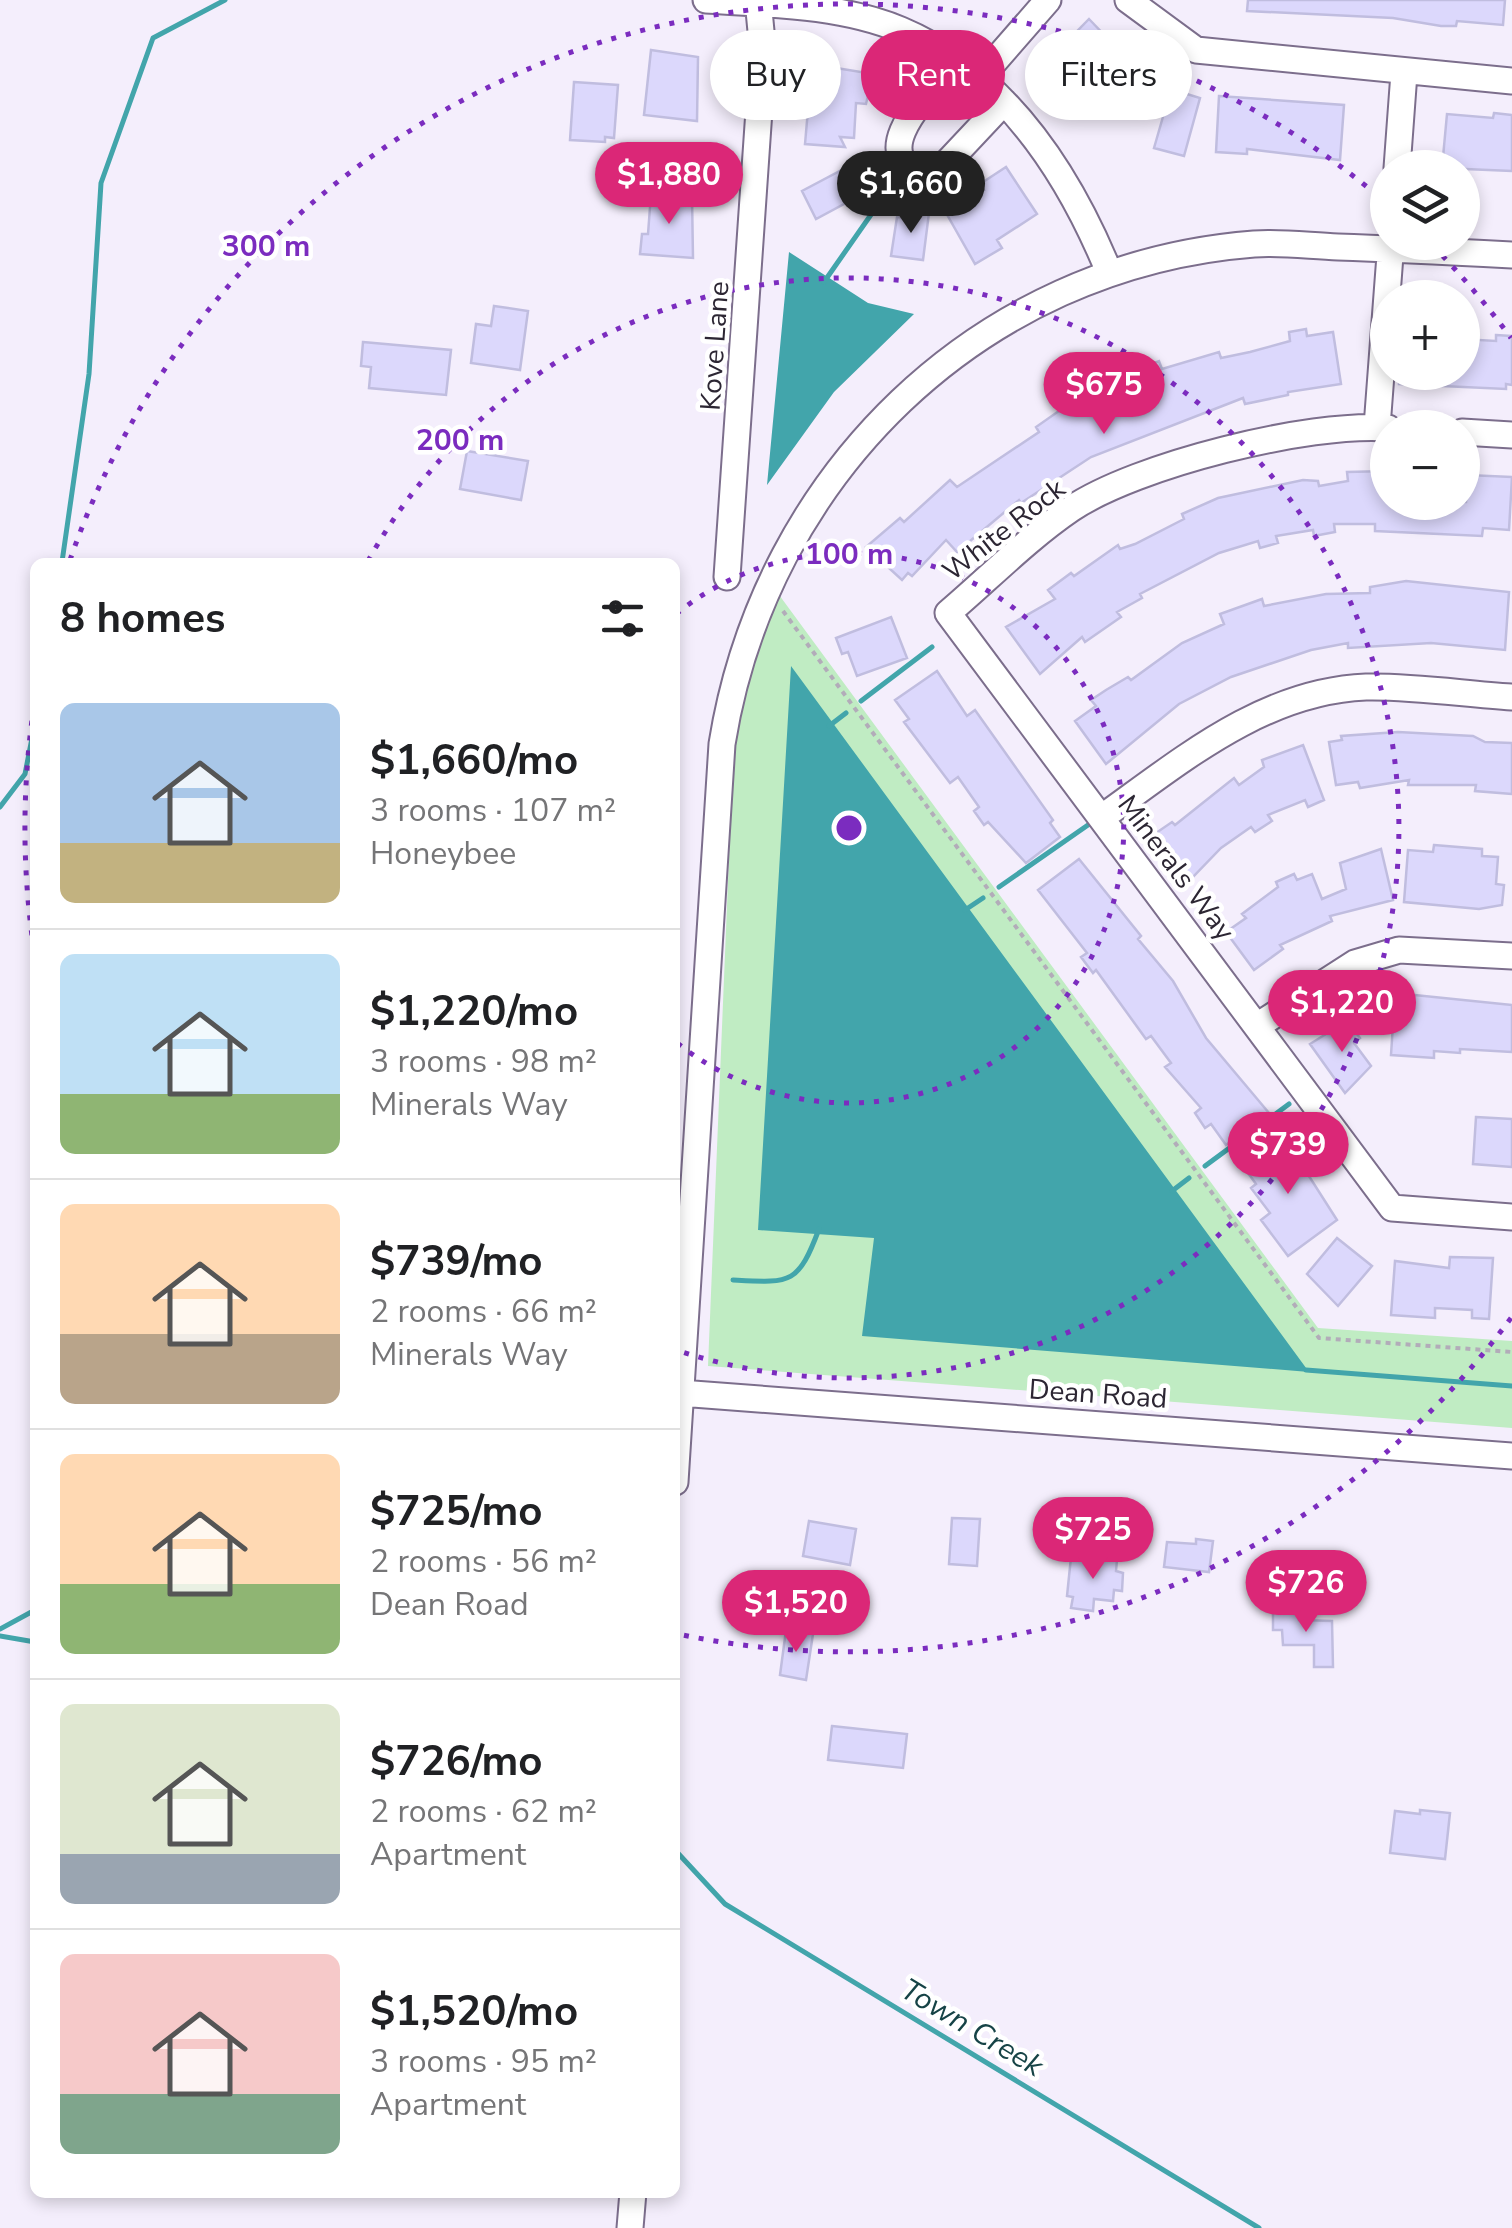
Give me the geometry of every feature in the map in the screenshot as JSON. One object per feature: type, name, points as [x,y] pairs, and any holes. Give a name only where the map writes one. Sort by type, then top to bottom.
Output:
[{"type":"street","points":[[706,0],[758,2],[842,14],[902,30]]},
{"type":"street","points":[[1005,49],[1048,0]]},
{"type":"street","points":[[1128,0],[1196,50],[1404,73],[1512,80]]},
{"type":"street","name":"Kove Lane","points":[[727,577],[763,52],[758,2]]},
{"type":"street","points":[[1398,150],[1404,73]]},
{"type":"street","points":[[1005,103],[1045,152],[1088,220],[1109,272]]},
{"type":"street","points":[[908,120],[897,143],[898,159],[909,170],[924,176],[942,168],[987,120]]},
{"type":"street","points":[[680,1393],[722,744],[740,660],[802,521],[855,446],[901,396],[1023,311],[1109,272],[1172,256],[1256,244],[1370,246]]},
{"type":"street","points":[[1480,252],[1512,254]]},
{"type":"street","points":[[1383,410],[1389,260]]},
{"type":"street","name":"White Rock","points":[[948,613],[1072,508],[1153,470],[1248,444],[1370,429]]},
{"type":"street","points":[[1480,433],[1512,436]]},
{"type":"street","name":"Minerals Way","points":[[948,613],[1392,1208],[1512,1217]]},
{"type":"street","points":[[1101,818],[1212,738],[1285,702],[1365,687],[1512,697]]},
{"type":"street","points":[[1257,1026],[1354,963],[1399,950],[1512,956]]},
{"type":"street","name":"Dean Road","points":[[680,1393],[1512,1456]]},
{"type":"street","points":[[630,2228],[632,2198]]},
{"type":"path","points":[[768,591],[1320,1338],[1512,1352]]},
{"type":"green space","points":[[774,588],[1318,1328],[1512,1341],[1512,1428],[708,1366],[736,688]]},
{"type":"water","points":[[789,252],[868,303],[914,314],[834,392],[767,485]]},
{"type":"water","points":[[791,666],[1309,1372],[862,1336],[874,1238],[758,1230]]},
{"type":"building","points":[[1248,0],[1505,0],[1503,25],[1457,21],[1456,26],[1441,26],[1393,18],[1247,11]]},
{"type":"building","points":[[1089,19],[1100,30],[1078,30]]},
{"type":"building","points":[[651,50],[698,57],[697,121],[644,115]]},
{"type":"building","points":[[841,69],[861,72],[861,104],[856,103],[854,138],[840,137],[845,147],[805,144],[807,120],[841,120]]},
{"type":"building","points":[[574,82],[618,85],[614,138],[605,137],[605,142],[570,140]]},
{"type":"building","points":[[1192,96],[1200,98],[1184,156],[1154,148],[1162,120],[1192,120]]},
{"type":"building","points":[[1219,96],[1344,105],[1340,160],[1247,149],[1247,154],[1216,152]]},
{"type":"building","points":[[1494,113],[1512,115],[1512,171],[1480,170],[1480,150],[1444,150],[1447,114],[1493,118]]},
{"type":"building","points":[[855,163],[870,190],[816,219],[802,191]]},
{"type":"building","points":[[1006,167],[1037,214],[997,240],[1002,248],[975,264],[945,211],[984,190],[980,184]]},
{"type":"building","points":[[651,194],[692,197],[693,258],[640,254],[642,234],[648,234]]},
{"type":"building","points":[[912,210],[929,213],[923,260],[891,256],[897,217],[910,218]]},
{"type":"building","points":[[494,306],[528,311],[520,370],[471,363],[476,324],[491,326]]},
{"type":"building","points":[[1306,329],[1307,336],[1333,332],[1341,384],[1245,404],[1243,398],[1091,457],[1021,503],[1019,500],[957,552],[946,540],[912,576],[908,573],[902,580],[866,547],[900,518],[904,522],[950,480],[957,487],[1039,432],[1036,427],[1066,406],[1082,398],[1085,404],[1122,386],[1118,377],[1159,361],[1162,369],[1219,352],[1221,358],[1250,352],[1290,341],[1289,332]]},
{"type":"building","points":[[1496,335],[1512,336],[1512,385],[1506,384],[1506,389],[1480,388],[1480,340],[1496,341]]},
{"type":"building","points":[[363,342],[451,350],[446,395],[369,388],[371,367],[361,366]]},
{"type":"building","points":[[467,451],[528,461],[521,500],[460,489]]},
{"type":"building","points":[[1370,471],[1370,520],[1480,520],[1480,476],[1512,477],[1509,530],[1483,528],[1482,536],[1375,531],[1375,524],[1334,524],[1335,532],[1314,536],[1313,530],[1276,536],[1278,543],[1260,548],[1258,541],[1219,553],[1140,594],[1142,598],[1117,612],[1121,617],[1085,642],[1082,637],[1040,674],[1006,627],[1055,599],[1048,590],[1071,573],[1074,576],[1118,545],[1120,549],[1135,544],[1184,519],[1182,514],[1218,498],[1303,480],[1318,481],[1319,486],[1348,481],[1347,472]]},
{"type":"building","points":[[1406,581],[1509,592],[1505,650],[1431,643],[1348,648],[1348,643],[1311,650],[1231,677],[1179,704],[1106,764],[1075,721],[1096,706],[1091,700],[1106,690],[1128,677],[1131,680],[1182,643],[1224,624],[1220,614],[1262,599],[1264,606],[1326,594],[1370,593],[1370,587]]},
{"type":"building","points":[[891,617],[907,658],[857,676],[848,652],[842,654],[836,638]]},
{"type":"building","points":[[937,671],[967,716],[975,710],[1053,820],[1050,823],[1060,837],[1026,863],[988,822],[984,825],[974,811],[979,807],[958,777],[950,783],[904,722],[909,719],[895,700]]},
{"type":"building","points":[[1398,732],[1473,736],[1485,742],[1512,743],[1512,794],[1475,791],[1476,785],[1408,785],[1409,780],[1360,788],[1358,782],[1336,785],[1329,742],[1342,740],[1341,736]]},
{"type":"building","points":[[1303,745],[1324,800],[1308,807],[1305,800],[1268,815],[1272,821],[1255,832],[1251,827],[1221,848],[1190,880],[1156,833],[1172,822],[1175,825],[1234,778],[1239,785],[1264,767],[1262,760]]},
{"type":"building","points":[[1434,845],[1482,849],[1482,856],[1498,857],[1496,884],[1504,885],[1502,905],[1479,909],[1404,902],[1408,850],[1433,852]]},
{"type":"building","points":[[1381,849],[1393,900],[1330,916],[1332,921],[1280,945],[1283,949],[1254,970],[1226,932],[1246,918],[1242,914],[1278,887],[1276,882],[1294,874],[1297,880],[1312,874],[1322,899],[1346,889],[1340,863]]},
{"type":"building","points":[[1079,859],[1173,981],[1206,1038],[1269,1113],[1226,1145],[1211,1124],[1205,1128],[1195,1113],[1201,1108],[1165,1067],[1171,1063],[1151,1036],[1146,1039],[1096,970],[1093,973],[1081,957],[1087,953],[1038,890]]},
{"type":"building","points":[[1395,993],[1512,1005],[1512,1052],[1460,1049],[1460,1053],[1434,1051],[1434,1058],[1391,1055]]},
{"type":"building","points":[[1347,1021],[1360,1038],[1354,1043],[1371,1066],[1345,1093],[1310,1044]]},
{"type":"building","points":[[1476,1117],[1512,1119],[1512,1167],[1473,1164]]},
{"type":"building","points":[[1284,1137],[1337,1220],[1288,1256],[1261,1220],[1270,1213],[1251,1188],[1256,1184],[1243,1166]]},
{"type":"building","points":[[1337,1238],[1372,1266],[1338,1306],[1307,1274]]},
{"type":"building","points":[[1450,1257],[1493,1258],[1489,1319],[1472,1318],[1472,1310],[1435,1308],[1435,1318],[1391,1315],[1395,1261],[1449,1268]]},
{"type":"building","points":[[952,1518],[980,1519],[977,1566],[949,1564]]},
{"type":"building","points":[[809,1521],[856,1529],[850,1565],[803,1556]]},
{"type":"building","points":[[1196,1539],[1213,1541],[1209,1572],[1164,1567],[1167,1542],[1196,1544]]},
{"type":"building","points":[[1071,1557],[1117,1560],[1116,1571],[1123,1573],[1122,1591],[1114,1590],[1113,1601],[1094,1599],[1093,1611],[1071,1608],[1073,1597],[1067,1596]]},
{"type":"building","points":[[1273,1610],[1299,1610],[1299,1620],[1332,1621],[1333,1667],[1314,1667],[1314,1645],[1283,1645],[1282,1630],[1273,1630]]},
{"type":"building","points":[[786,1630],[813,1634],[806,1680],[780,1675]]},
{"type":"building","points":[[832,1726],[907,1734],[903,1768],[828,1760]]},
{"type":"building","points":[[1420,1810],[1450,1813],[1445,1859],[1390,1853],[1395,1811],[1420,1814]]},
{"type":"waterway","points":[[63,558],[89,374],[101,183],[153,38],[225,0]]},
{"type":"waterway","points":[[824,282],[891,186]]},
{"type":"waterway","points":[[861,701],[932,647]]},
{"type":"waterway","points":[[829,726],[846,713]]},
{"type":"waterway","points":[[0,807],[25,774],[30,748]]},
{"type":"waterway","points":[[999,887],[1088,825]]},
{"type":"waterway","points":[[965,910],[983,898]]},
{"type":"waterway","points":[[1205,1166],[1289,1104]]},
{"type":"waterway","points":[[1172,1191],[1189,1178]]},
{"type":"waterway","points":[[733,1280],[790,1277],[805,1261],[819,1229]]},
{"type":"waterway","points":[[1306,1370],[1512,1386]]},
{"type":"waterway","points":[[0,1629],[30,1613]]},
{"type":"waterway","name":"Town Creek","points":[[0,1636],[30,1641]]},
{"type":"waterway","name":"Town Creek","points":[[680,1855],[725,1904],[1259,2228]]}]
